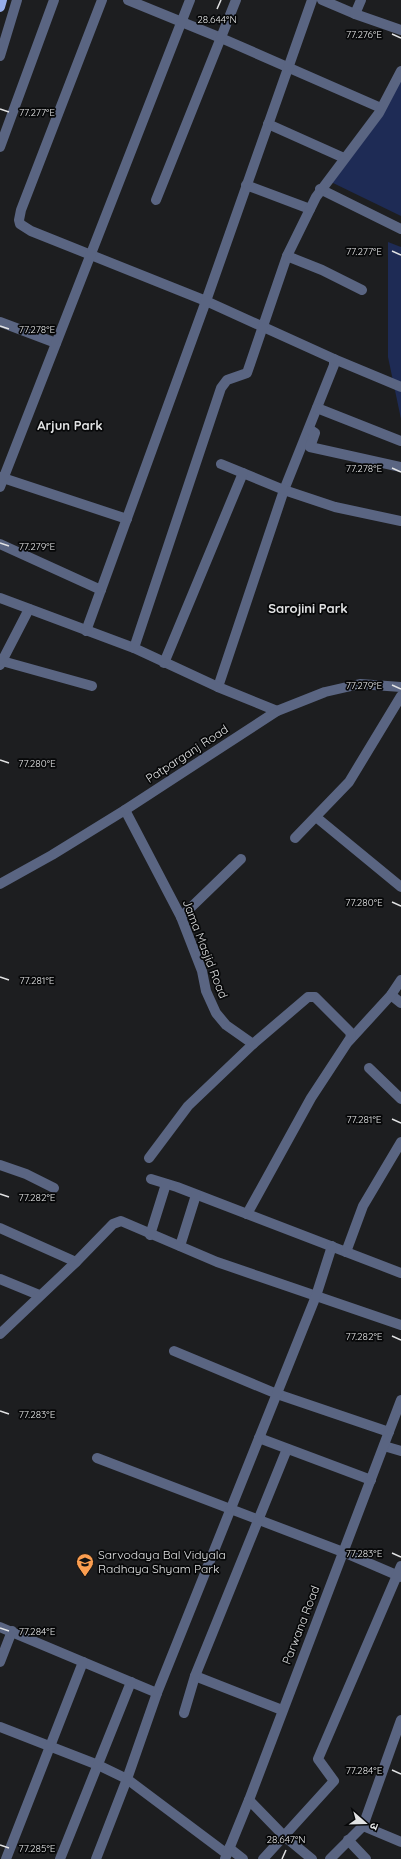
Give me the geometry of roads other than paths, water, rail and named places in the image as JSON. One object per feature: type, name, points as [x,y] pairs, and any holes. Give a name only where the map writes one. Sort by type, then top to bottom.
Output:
[{"type":"main road","points":[[0,7],[2,0]]},
{"type":"street","points":[[0,56],[17,0]]},
{"type":"street","points":[[0,147],[54,0]]},
{"type":"street","points":[[102,0],[21,210],[19,220],[23,227],[206,301],[334,359],[401,387]]},
{"type":"street","points":[[128,0],[221,38],[381,108]]},
{"type":"street","points":[[127,519],[1,481],[92,254],[190,0]]},
{"type":"street","points":[[156,200],[236,0]]},
{"type":"street","points":[[86,631],[206,301],[312,0]]},
{"type":"street","points":[[322,0],[355,14],[401,30]]},
{"type":"street","points":[[355,14],[361,0]]},
{"type":"street","points":[[134,648],[221,388],[228,380],[247,373],[287,256],[320,189],[381,108],[401,71]]},
{"type":"street","points":[[268,124],[344,158]]},
{"type":"street","points":[[246,185],[310,209]]},
{"type":"street","points":[[320,189],[401,229]]},
{"type":"street","points":[[287,256],[322,270],[362,290]]},
{"type":"street","points":[[0,322],[56,344]]},
{"type":"street","points":[[218,688],[284,490],[334,365],[334,359]]},
{"type":"street","points":[[317,408],[401,441]]},
{"type":"street","points":[[308,429],[315,433],[310,447],[401,467]]},
{"type":"street","points":[[221,464],[284,490],[335,507],[401,521]]},
{"type":"street","points":[[164,663],[243,473]]},
{"type":"street","points":[[0,544],[101,590]]},
{"type":"street","points":[[0,598],[134,648],[218,688],[277,711]]},
{"type":"street","points":[[29,609],[2,658],[92,686]]},
{"type":"street","name":"Patparganj Road","points":[[0,884],[52,855],[125,810],[277,711],[325,692],[360,684],[401,687]]},
{"type":"street","points":[[295,838],[349,782],[401,696]]},
{"type":"street","name":"Jama Masjid Road","points":[[125,810],[181,917],[202,971],[206,992],[216,1013],[226,1025],[253,1044]]},
{"type":"street","points":[[316,817],[401,887]]},
{"type":"street","points":[[181,917],[241,859]]},
{"type":"street","points":[[247,1214],[311,1098],[349,1041],[391,995],[401,980]]},
{"type":"street","points":[[391,995],[401,1003]]},
{"type":"street","points":[[149,1158],[188,1106],[253,1044],[308,997],[312,996],[318,999],[350,1032],[351,1034],[349,1041]]},
{"type":"street","points":[[369,1068],[401,1099]]},
{"type":"street","points":[[346,1252],[363,1206],[401,1142]]},
{"type":"street","points":[[0,1165],[26,1174],[54,1188]]},
{"type":"street","points":[[151,1179],[196,1194],[259,1220],[401,1273]]},
{"type":"street","points":[[150,1235],[166,1184]]},
{"type":"street","points":[[180,1246],[196,1194]]},
{"type":"street","points":[[0,1334],[39,1295],[76,1262],[112,1224],[121,1221],[150,1235],[217,1262],[401,1325]]},
{"type":"street","points":[[0,1228],[76,1262]]},
{"type":"street","points":[[96,1859],[158,1693],[316,1296],[332,1246]]},
{"type":"street","points":[[0,1279],[39,1295]]},
{"type":"street","points":[[174,1351],[277,1394],[389,1432]]},
{"type":"street","name":"Parwana Road","points":[[227,1854],[249,1800],[401,1400]]},
{"type":"street","points":[[259,1438],[371,1480]]},
{"type":"street","points":[[384,1446],[401,1451]]},
{"type":"street","points":[[184,1713],[195,1676],[287,1449]]},
{"type":"street","points":[[97,1458],[400,1573],[318,1759],[334,1781],[263,1859]]},
{"type":"street","points":[[0,1626],[158,1693]]},
{"type":"street","points":[[0,1662],[12,1632]]},
{"type":"street","points":[[6,1859],[84,1662]]},
{"type":"street","points":[[195,1676],[282,1710]]},
{"type":"street","points":[[60,1859],[131,1682]]},
{"type":"street","points":[[330,1859],[363,1826],[401,1720]]},
{"type":"street","points":[[0,1727],[98,1765],[127,1779],[227,1854],[243,1859]]},
{"type":"street","points":[[249,1800],[284,1836],[312,1859]]},
{"type":"street","points":[[363,1826],[401,1842]]},
{"type":"street","points":[[348,1840],[366,1859]]},
{"type":"place","name":"Sarvodaya Bal Vidyala Radhaya Shyam Park","points":[[85,1577]]},
{"type":"district","name":"Arjun Park","points":[[70,425]]},
{"type":"district","name":"Sarojini Park","points":[[308,608]]}]
